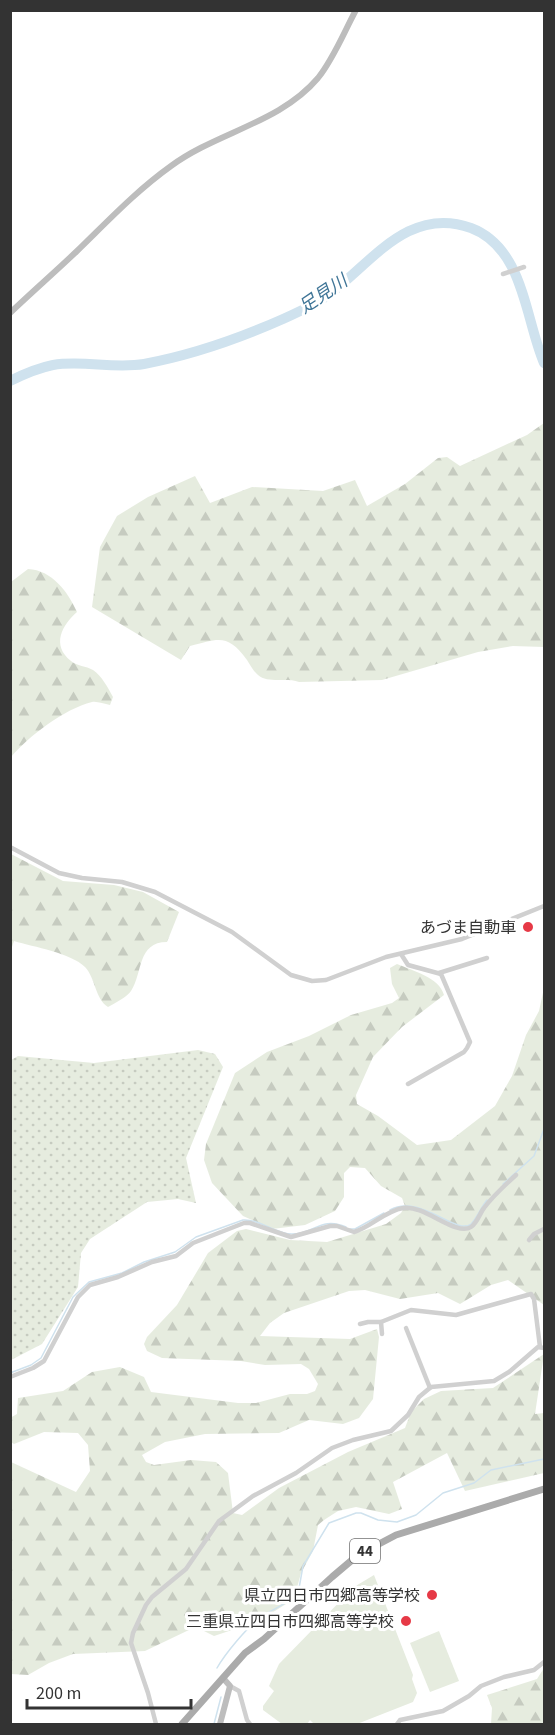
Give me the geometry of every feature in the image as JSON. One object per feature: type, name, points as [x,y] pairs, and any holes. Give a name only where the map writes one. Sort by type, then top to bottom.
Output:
[{"type":"main road","points":[[10,313],[114,214],[166,170],[195,151],[286,106],[306,90],[324,68],[356,10]]},
{"type":"main road","name":"44","points":[[182,1725],[245,1653],[264,1639],[344,1566],[369,1548],[418,1527],[544,1489]]},
{"type":"main road","points":[[220,1725],[230,1686],[223,1678]]},
{"type":"street","points":[[504,273],[523,267]]},
{"type":"street","points":[[10,847],[59,873],[122,882],[161,895],[218,924],[291,975],[306,980],[326,980],[386,957],[462,939],[544,906]]},
{"type":"street","points":[[401,954],[408,965],[439,973],[444,977],[469,1045],[464,1052],[408,1084]]},
{"type":"street","points":[[439,973],[487,958]]},
{"type":"street","points":[[10,1377],[44,1361],[78,1297],[90,1285],[118,1277],[152,1262],[176,1256],[193,1243],[211,1234],[244,1223],[291,1237],[330,1226],[354,1232],[397,1210],[406,1208],[417,1209],[455,1227],[466,1229],[474,1225],[485,1207],[516,1175]]},
{"type":"street","points":[[529,1240],[534,1234],[544,1229]]},
{"type":"street","points":[[156,1725],[131,1640],[146,1605],[186,1569],[223,1517],[254,1496],[296,1473],[332,1448],[353,1440],[391,1431],[401,1423],[419,1397],[430,1388],[494,1381],[503,1377],[528,1354],[542,1347],[534,1299],[531,1294],[456,1315],[411,1310],[381,1322],[360,1324]]},
{"type":"street","points":[[381,1322],[382,1334]]},
{"type":"street","points":[[406,1328],[430,1388]]},
{"type":"street","points":[[396,1725],[400,1720],[443,1711],[481,1686],[504,1677],[534,1670],[544,1662]]},
{"type":"street","points":[[230,1686],[239,1691],[250,1725]]},
{"type":"green space","points":[[544,423],[544,647],[513,646],[478,652],[382,680],[299,682],[272,680],[258,675],[229,642],[216,640],[190,646],[181,660],[92,607],[100,547],[117,516],[148,497],[195,476],[210,503],[252,487],[323,491],[355,480],[367,506],[405,484],[438,458],[447,457],[460,466],[527,435]]},
{"type":"green space","points":[[28,569],[45,573],[58,583],[69,597],[77,612],[63,629],[61,648],[73,663],[96,673],[113,697],[110,705],[92,702],[59,717],[37,732],[11,757],[11,582]]},
{"type":"green space","points":[[11,854],[63,881],[114,885],[143,892],[179,912],[167,942],[157,943],[150,947],[142,960],[135,984],[121,1000],[108,1007],[100,999],[89,972],[71,958],[14,941],[11,950]]},
{"type":"green space","points":[[397,964],[431,979],[444,995],[402,1027],[373,1057],[356,1095],[357,1104],[378,1116],[417,1145],[451,1140],[495,1106],[512,1076],[526,1035],[539,1011],[544,988],[544,1305],[508,1280],[491,1285],[460,1304],[438,1293],[400,1299],[365,1290],[349,1291],[284,1313],[270,1323],[260,1336],[350,1339],[377,1329],[379,1337],[373,1399],[359,1418],[343,1424],[309,1420],[279,1433],[205,1434],[165,1442],[142,1455],[146,1462],[154,1465],[191,1460],[216,1462],[228,1473],[233,1513],[242,1515],[279,1488],[348,1452],[405,1428],[411,1412],[424,1399],[441,1391],[493,1388],[544,1354],[535,1414],[544,1413],[544,1473],[465,1491],[447,1453],[393,1482],[402,1509],[389,1514],[356,1507],[338,1511],[318,1525],[313,1551],[301,1573],[294,1599],[259,1621],[214,1636],[200,1629],[191,1629],[145,1651],[73,1654],[49,1663],[28,1675],[11,1674],[11,1462],[76,1492],[90,1471],[88,1445],[78,1433],[44,1432],[14,1444],[11,1442],[10,1418],[17,1414],[18,1398],[63,1391],[92,1372],[120,1367],[144,1377],[151,1392],[238,1403],[256,1403],[290,1394],[307,1394],[315,1391],[318,1384],[309,1369],[301,1364],[265,1365],[241,1361],[162,1358],[147,1351],[144,1344],[147,1337],[177,1305],[208,1253],[237,1231],[246,1229],[290,1240],[327,1242],[386,1224],[401,1213],[405,1206],[402,1198],[381,1186],[365,1168],[350,1167],[344,1173],[344,1197],[335,1211],[305,1225],[272,1229],[243,1216],[212,1183],[204,1160],[206,1144],[235,1073],[267,1052],[309,1036],[351,1015],[392,1003],[399,998],[392,984],[390,968]]},
{"type":"green space","points":[[198,1050],[215,1054],[223,1067],[186,1158],[196,1203],[178,1199],[147,1202],[90,1239],[81,1253],[78,1287],[42,1344],[11,1360],[11,1060],[18,1056],[94,1063]]},
{"type":"green space","points":[[374,1575],[413,1675],[412,1679],[417,1693],[413,1702],[357,1724],[314,1724],[310,1720],[307,1724],[282,1724],[263,1710],[263,1706],[274,1691],[269,1686],[279,1664],[354,1587]]},
{"type":"green space","points":[[439,1631],[459,1681],[430,1692],[410,1643]]},
{"type":"green space","points":[[544,1668],[544,1724],[491,1724],[492,1708],[487,1695],[537,1679]]},
{"type":"waterway","name":"足見川","points":[[10,381],[53,365],[144,364],[232,340],[322,300],[375,254],[409,231],[428,224],[449,223],[471,228],[489,238],[502,251],[520,286],[544,363]]},
{"type":"waterway","points":[[503,1184],[534,1156],[544,1129]]},
{"type":"waterway","points":[[390,1210],[401,1206],[413,1207],[464,1226],[473,1222],[487,1200]]},
{"type":"waterway","points":[[350,1229],[355,1229],[384,1213]]},
{"type":"waterway","points":[[10,1373],[31,1365],[41,1358],[73,1297],[89,1282],[122,1273],[144,1262],[175,1252],[196,1237],[243,1220],[292,1234],[330,1223],[346,1227]]},
{"type":"waterway","points":[[217,1668],[255,1621],[298,1594],[303,1566],[329,1523],[356,1513],[378,1520],[397,1522],[416,1515],[443,1493],[474,1483],[491,1470],[544,1459]]},
{"type":"waterway","points":[[214,1724],[221,1697]]},
{"type":"place","name":"あづま自動車","points":[[528,927]]},
{"type":"place","name":"県立四日市四郷高等学校","points":[[432,1595]]},
{"type":"place","name":"三重県立四日市四郷高等学校","points":[[406,1621]]}]
